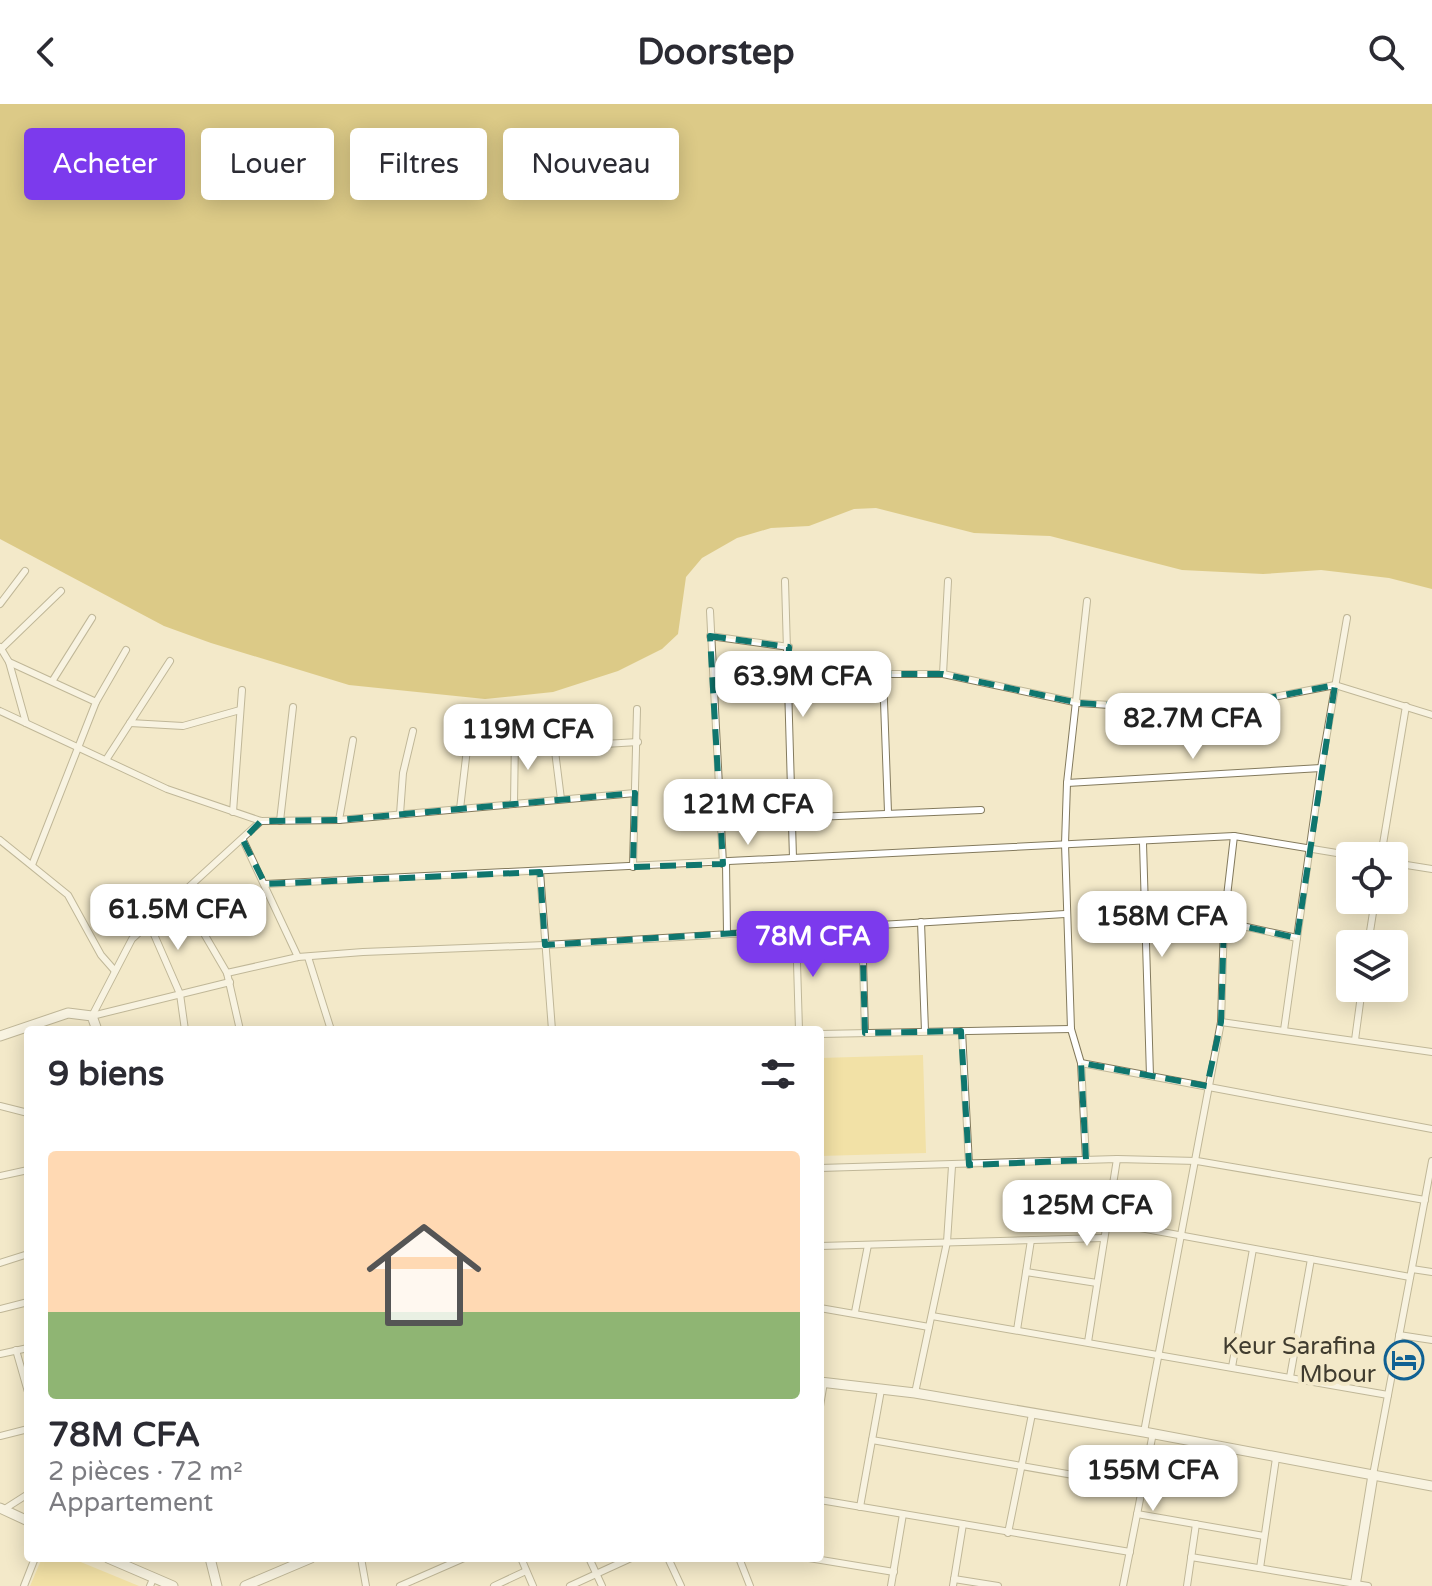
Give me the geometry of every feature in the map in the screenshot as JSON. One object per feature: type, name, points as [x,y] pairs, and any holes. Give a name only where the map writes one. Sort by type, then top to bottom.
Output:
[{"type":"main road","points":[[30,1026],[68,1013],[92,1016],[96,1026]]},
{"type":"main road","points":[[0,1036],[24,1028]]},
{"type":"main road","points":[[824,1382],[915,1393],[1149,1432],[1432,1486]]},
{"type":"main road","points":[[1355,1585],[1373,1475]]},
{"type":"main road","points":[[1,1509],[24,1519]]},
{"type":"main road","points":[[211,1562],[217,1586]]},
{"type":"main road","points":[[245,1586],[302,1562]]},
{"type":"main road","points":[[129,1563],[152,1582],[173,1586]]},
{"type":"street","points":[[0,604],[25,571]]},
{"type":"street","points":[[785,581],[793,858]]},
{"type":"street","points":[[943,674],[948,581]]},
{"type":"street","points":[[26,723],[9,662],[1,647],[61,591]]},
{"type":"street","points":[[1086,1160],[1081,1063],[1071,1029],[1065,844],[1067,783],[1079,703],[1087,601]]},
{"type":"street","points":[[710,611],[727,933]]},
{"type":"street","points":[[53,680],[92,618]]},
{"type":"street","points":[[1284,1030],[1321,768],[1347,618]]},
{"type":"street","points":[[710,636],[789,647]]},
{"type":"street","points":[[32,865],[96,702],[126,650]]},
{"type":"street","points":[[106,760],[170,661]]},
{"type":"street","points":[[9,662],[96,702]]},
{"type":"street","points":[[788,687],[883,674],[943,674],[1079,703],[1202,711],[1335,685],[1432,715]]},
{"type":"street","points":[[883,674],[888,812]]},
{"type":"street","points":[[233,812],[242,690]]},
{"type":"street","points":[[1383,842],[1406,706]]},
{"type":"street","points":[[280,821],[293,707]]},
{"type":"street","points":[[633,867],[637,709]]},
{"type":"street","points":[[130,723],[183,726],[240,710]]},
{"type":"street","points":[[0,711],[167,789],[261,821],[339,820],[635,793]]},
{"type":"street","points":[[400,814],[403,773],[413,731]]},
{"type":"street","points":[[514,804],[515,737],[551,732],[561,799]]},
{"type":"street","points":[[339,820],[353,740]]},
{"type":"street","points":[[554,747],[638,742]]},
{"type":"street","points":[[460,809],[467,749]]},
{"type":"street","points":[[1067,783],[1321,768]]},
{"type":"street","points":[[791,818],[981,810]]},
{"type":"street","points":[[92,1016],[132,939],[261,821]]},
{"type":"street","points":[[1123,1586],[1142,1487],[1180,1236],[1197,1161],[1207,1086],[1221,1022],[1224,922],[1234,836]]},
{"type":"street","points":[[265,884],[724,864],[1234,836],[1336,853]]},
{"type":"street","points":[[0,840],[68,895],[101,955],[115,971]]},
{"type":"street","points":[[243,840],[298,957]]},
{"type":"street","points":[[1143,843],[1150,1076]]},
{"type":"street","points":[[1408,865],[1432,869]]},
{"type":"street","points":[[540,872],[552,1026]]},
{"type":"street","points":[[182,896],[227,973],[239,1026]]},
{"type":"street","points":[[227,973],[298,957],[363,952],[545,945],[1065,914]]},
{"type":"street","points":[[921,922],[925,1031]]},
{"type":"street","points":[[1224,922],[1297,938]]},
{"type":"street","points":[[149,923],[180,994],[184,1026]]},
{"type":"street","points":[[862,925],[865,1033]]},
{"type":"street","points":[[796,929],[799,1026]]},
{"type":"street","points":[[308,957],[330,1026]]},
{"type":"street","points":[[92,1016],[230,982]]},
{"type":"street","points":[[1355,1040],[1360,1002]]},
{"type":"street","points":[[1221,1022],[1432,1052]]},
{"type":"street","points":[[824,1034],[1071,1029]]},
{"type":"street","points":[[962,1031],[969,1165]]},
{"type":"street","points":[[1081,1063],[1432,1129]]},
{"type":"street","points":[[0,1106],[24,1112]]},
{"type":"street","points":[[1088,1342],[1117,1159]]},
{"type":"street","points":[[824,1168],[1117,1159],[1197,1161],[1425,1200]]},
{"type":"street","points":[[1373,1475],[1432,1161]]},
{"type":"street","points":[[915,1393],[947,1242],[952,1166]]},
{"type":"street","points":[[0,1176],[24,1171]]},
{"type":"street","points":[[1107,1222],[1311,1259],[1411,1273],[1432,1272]]},
{"type":"street","points":[[824,1246],[1103,1238]]},
{"type":"street","points":[[1017,1330],[1031,1240]]},
{"type":"street","points":[[855,1312],[868,1245]]},
{"type":"street","points":[[1232,1367],[1253,1249]]},
{"type":"street","points":[[1,1260],[24,1255]]},
{"type":"street","points":[[1290,1377],[1311,1259]]},
{"type":"street","points":[[1026,1272],[1097,1283]]},
{"type":"street","points":[[0,1309],[24,1303]]},
{"type":"street","points":[[824,1308],[929,1327]]},
{"type":"street","points":[[932,1316],[1388,1395]]},
{"type":"street","points":[[1399,1335],[1432,1340]]},
{"type":"street","points":[[0,1354],[24,1349]]},
{"type":"street","points":[[16,1350],[24,1374]]},
{"type":"street","points":[[860,1507],[881,1390]]},
{"type":"street","points":[[1008,1533],[1032,1414]]},
{"type":"street","points":[[0,1436],[24,1430]]},
{"type":"street","points":[[872,1440],[1142,1487]]},
{"type":"street","points":[[1260,1568],[1276,1458]]},
{"type":"street","points":[[1,1509],[24,1496]]},
{"type":"street","points":[[824,1501],[1130,1552]]},
{"type":"street","points":[[891,1586],[903,1514]]},
{"type":"street","points":[[1137,1514],[1264,1536]]},
{"type":"street","points":[[963,1524],[954,1583],[998,1586]]},
{"type":"street","points":[[1187,1586],[1196,1524]]},
{"type":"street","points":[[1191,1557],[1368,1586]]},
{"type":"street","points":[[824,1560],[894,1572]]},
{"type":"street","points":[[24,1586],[33,1562]]},
{"type":"street","points":[[362,1562],[366,1586]]},
{"type":"street","points":[[400,1586],[455,1562]]},
{"type":"street","points":[[523,1562],[533,1586]]},
{"type":"street","points":[[591,1562],[602,1586]]},
{"type":"street","points":[[570,1586],[622,1562]]},
{"type":"street","points":[[670,1562],[681,1586]]},
{"type":"street","points":[[741,1562],[750,1586]]},
{"type":"street","points":[[494,1586],[526,1571]]},
{"type":"highlighted area","points":[[710,636],[789,647],[788,687],[883,674],[943,674],[1079,703],[1202,711],[1335,685],[1297,938],[1224,922],[1221,1022],[1207,1086],[1081,1063],[1086,1160],[969,1165],[961,1031],[865,1033],[862,925],[545,945],[540,872],[265,884],[243,840],[261,821],[339,820],[635,793],[633,867],[723,864]]},
{"type":"shaded area","points":[[0,104],[1432,104],[1432,589],[1389,578],[1321,570],[1263,574],[1182,570],[1050,536],[974,533],[876,508],[854,509],[809,526],[771,528],[737,538],[702,558],[686,577],[678,634],[662,649],[618,671],[553,692],[485,699],[349,685],[211,643],[164,626],[0,539]]},
{"type":"shaded area","points":[[923,1055],[926,1153],[824,1156],[824,1058]]},
{"type":"shaded area","points":[[40,1562],[81,1562],[139,1586],[30,1586]]},
{"type":"place","name":"Keur Sarafina Mbour","points":[[1404,1360]]}]
